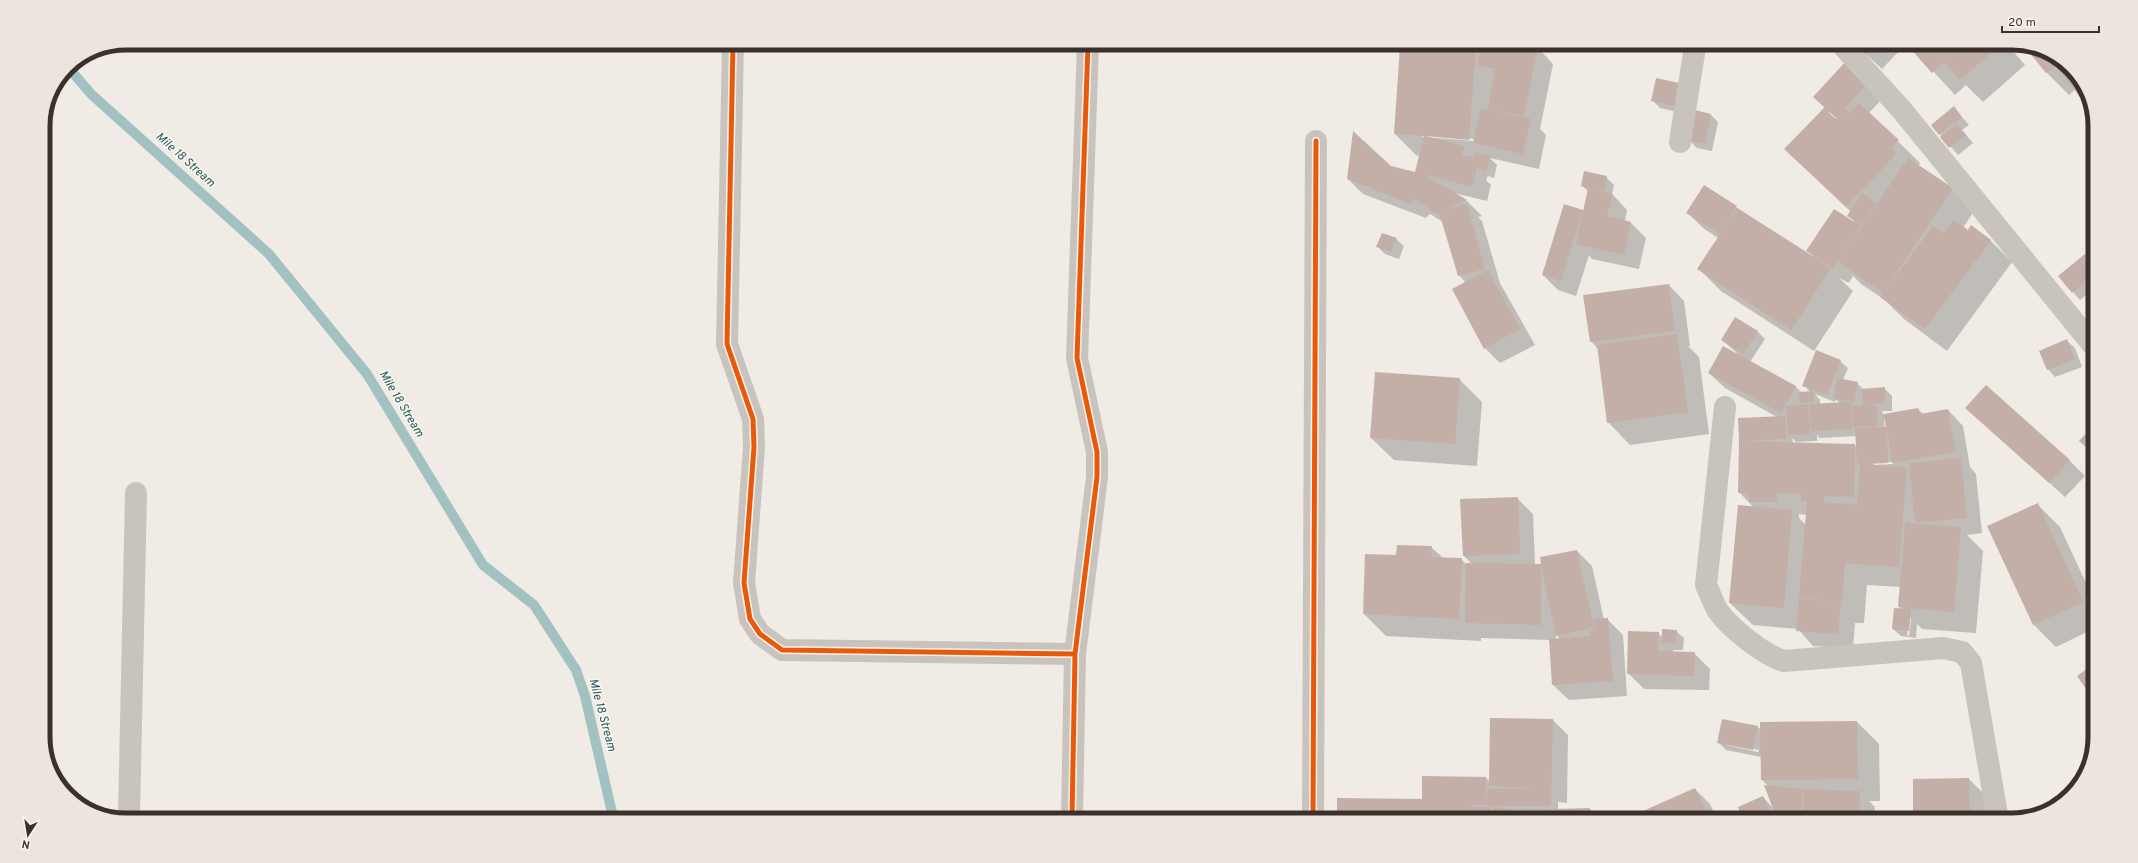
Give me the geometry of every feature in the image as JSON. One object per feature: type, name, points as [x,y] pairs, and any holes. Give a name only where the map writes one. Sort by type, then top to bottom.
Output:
[{"type":"street","points":[[733,50],[727,344],[753,419],[754,447],[744,583],[750,619],[760,634],[782,650],[1075,654]]},
{"type":"street","points":[[1072,813],[1075,654],[1097,476],[1097,452],[1077,358],[1088,50]]},
{"type":"street","points":[[1680,142],[1695,50]]},
{"type":"street","points":[[1847,50],[1901,109],[2088,339]]},
{"type":"street","points":[[1312,813],[1316,141]]},
{"type":"street","points":[[1725,408],[1706,585],[1718,611],[1764,653],[1773,658],[1784,661],[1943,648],[1962,652],[1971,663],[1997,813]]},
{"type":"street","points":[[129,813],[136,493]]},
{"type":"building","points":[[1400,50],[1476,50],[1469,140],[1425,136],[1465,146],[1462,155],[1473,157],[1471,167],[1475,152],[1490,156],[1486,171],[1477,168],[1472,187],[1415,172],[1424,136],[1394,134]]},
{"type":"building","points":[[1480,50],[1537,50],[1524,116],[1488,109],[1495,69],[1477,65]]},
{"type":"building","points":[[1861,50],[1871,50],[1866,55]]},
{"type":"building","points":[[1912,50],[1995,50],[1960,80],[1944,62],[1932,73]]},
{"type":"building","points":[[2029,52],[2045,58],[2062,69],[2078,88],[2081,96],[2080,97],[2056,66],[2046,73]]},
{"type":"building","points":[[1848,59],[1871,80],[1836,118],[1813,97]]},
{"type":"building","points":[[1656,78],[1684,84],[1679,107],[1651,101]]},
{"type":"building","points":[[1859,103],[1899,140],[1891,148],[1896,154],[1846,207],[1784,149],[1824,108],[1836,119],[1845,109],[1849,113]]},
{"type":"building","points":[[1954,106],[1962,117],[1939,135],[1931,125]]},
{"type":"building","points":[[1481,108],[1531,119],[1523,154],[1473,143]]},
{"type":"building","points":[[1695,110],[1711,114],[1705,144],[1688,140]]},
{"type":"building","points":[[1957,124],[1966,135],[1949,148],[1940,137]]},
{"type":"building","points":[[1353,131],[1391,166],[1423,174],[1467,200],[1441,211],[1467,204],[1485,269],[1458,276],[1439,212],[1435,213],[1415,199],[1411,204],[1347,179]]},
{"type":"building","points":[[1908,158],[1953,188],[1883,293],[1838,262]]},
{"type":"building","points":[[1584,171],[1607,176],[1604,191],[1581,186]]},
{"type":"building","points":[[1704,185],[1737,206],[1719,234],[1686,213]]},
{"type":"building","points":[[1588,188],[1613,194],[1607,216],[1631,222],[1624,255],[1576,244]]},
{"type":"building","points":[[1862,193],[1876,203],[1862,225],[1847,216]]},
{"type":"building","points":[[1564,204],[1583,210],[1561,281],[1542,275]]},
{"type":"building","points":[[1737,208],[1831,268],[1791,330],[1697,269]]},
{"type":"building","points":[[1834,209],[1861,226],[1833,268],[1806,251]]},
{"type":"building","points":[[1954,220],[1968,230],[1971,225],[1991,240],[1925,329],[1880,297],[1933,226],[1944,233]]},
{"type":"building","points":[[1382,233],[1397,238],[1391,252],[1376,247]]},
{"type":"building","points":[[2085,254],[2088,257],[2088,280],[2072,293],[2058,276]]},
{"type":"building","points":[[1488,270],[1520,329],[1484,349],[1452,289]]},
{"type":"building","points":[[1669,284],[1675,331],[1590,342],[1583,295]]},
{"type":"building","points":[[1735,317],[1758,331],[1743,354],[1721,340]]},
{"type":"building","points":[[1677,334],[1688,412],[1607,423],[1597,345]]},
{"type":"building","points":[[2067,339],[2075,359],[2047,370],[2039,351]]},
{"type":"building","points":[[1723,346],[1796,386],[1781,413],[1708,373]]},
{"type":"building","points":[[1816,350],[1841,360],[1827,395],[1802,386]]},
{"type":"building","points":[[1375,372],[1460,378],[1455,444],[1370,438]]},
{"type":"building","points":[[1837,378],[1858,382],[1854,402],[1834,399]]},
{"type":"building","points":[[1986,385],[2070,460],[2049,483],[1965,408]]},
{"type":"building","points":[[1885,387],[1885,403],[1863,405],[1862,389]]},
{"type":"building","points":[[1813,391],[1814,402],[1800,403],[1799,392]]},
{"type":"building","points":[[1851,402],[1852,429],[1811,431],[1809,404]]},
{"type":"building","points":[[1808,404],[1810,434],[1788,435],[1786,406]]},
{"type":"building","points":[[1877,405],[1878,426],[1853,427],[1852,406]]},
{"type":"building","points":[[1918,408],[1920,414],[1948,409],[1956,452],[1892,463],[1887,431],[1888,463],[1866,464],[1907,468],[1899,567],[1845,563],[1842,602],[1799,598],[1807,501],[1801,501],[1801,494],[1777,493],[1777,502],[1749,502],[1749,493],[1738,493],[1739,441],[1855,444],[1854,497],[1824,496],[1824,502],[1857,505],[1860,464],[1857,464],[1855,428],[1886,427],[1884,414]]},
{"type":"building","points":[[1785,416],[1786,439],[1739,441],[1738,418]]},
{"type":"building","points":[[2088,431],[2088,449],[2079,441]]},
{"type":"building","points":[[1961,458],[1967,518],[1915,523],[1909,463]]},
{"type":"building","points":[[1518,497],[1520,554],[1463,556],[1460,499]]},
{"type":"building","points":[[2038,503],[2083,602],[2033,625],[1987,526]]},
{"type":"building","points":[[1738,505],[1792,510],[1784,608],[1729,603]]},
{"type":"building","points":[[1905,523],[1961,527],[1954,612],[1898,607]]},
{"type":"building","points":[[1397,545],[1432,546],[1431,557],[1462,558],[1459,619],[1363,614],[1365,554],[1396,555]]},
{"type":"building","points":[[1577,550],[1594,628],[1556,636],[1541,566],[1541,625],[1465,623],[1466,563],[1541,564],[1540,557]]},
{"type":"building","points":[[1799,599],[1841,602],[1838,634],[1796,631]]},
{"type":"building","points":[[1894,608],[1911,609],[1909,631],[1892,629]]},
{"type":"building","points":[[1608,618],[1613,681],[1552,685],[1549,639],[1590,636],[1589,630],[1595,630],[1594,619]]},
{"type":"building","points":[[1662,629],[1677,630],[1676,643],[1662,643]]},
{"type":"building","points":[[1628,631],[1659,632],[1658,651],[1695,652],[1694,676],[1627,674]]},
{"type":"building","points":[[2088,668],[2088,692],[2077,676]]},
{"type":"building","points":[[1490,718],[1553,719],[1551,806],[1487,806],[1487,789],[1535,788],[1489,786]]},
{"type":"building","points":[[1722,719],[1758,726],[1753,750],[1717,743]]},
{"type":"building","points":[[1857,721],[1858,779],[1761,780],[1760,722]]},
{"type":"building","points":[[1422,776],[1486,777],[1486,805],[1471,805],[1470,813],[1337,813],[1337,798],[1422,799]]},
{"type":"building","points":[[1969,778],[1970,813],[1913,813],[1913,779]]},
{"type":"building","points":[[1764,785],[1803,789],[1801,813],[1775,813]]},
{"type":"building","points":[[1695,788],[1707,813],[1644,813],[1643,811]]},
{"type":"building","points":[[1804,789],[1860,791],[1859,813],[1803,813]]},
{"type":"building","points":[[1763,796],[1770,813],[1740,813],[1738,807]]},
{"type":"building","points":[[1472,807],[1491,807],[1491,813],[1472,813]]},
{"type":"building","points":[[1493,807],[1511,809],[1511,813],[1492,813]]},
{"type":"building","points":[[1590,808],[1590,813],[1516,813],[1516,810]]},
{"type":"waterway","name":"Mile 18 Stream","points":[[72,72],[91,94],[269,254],[367,374],[483,565],[534,605],[576,670],[585,696],[612,813]]},
{"type":"cycle path","points":[[733,50],[727,344],[753,419],[754,447],[744,583],[750,619],[760,634],[782,650],[1075,654]]},
{"type":"cycle path","points":[[1072,813],[1075,654],[1097,477],[1097,452],[1077,358],[1088,50]]},
{"type":"cycle path","points":[[1313,813],[1316,141]]}]
